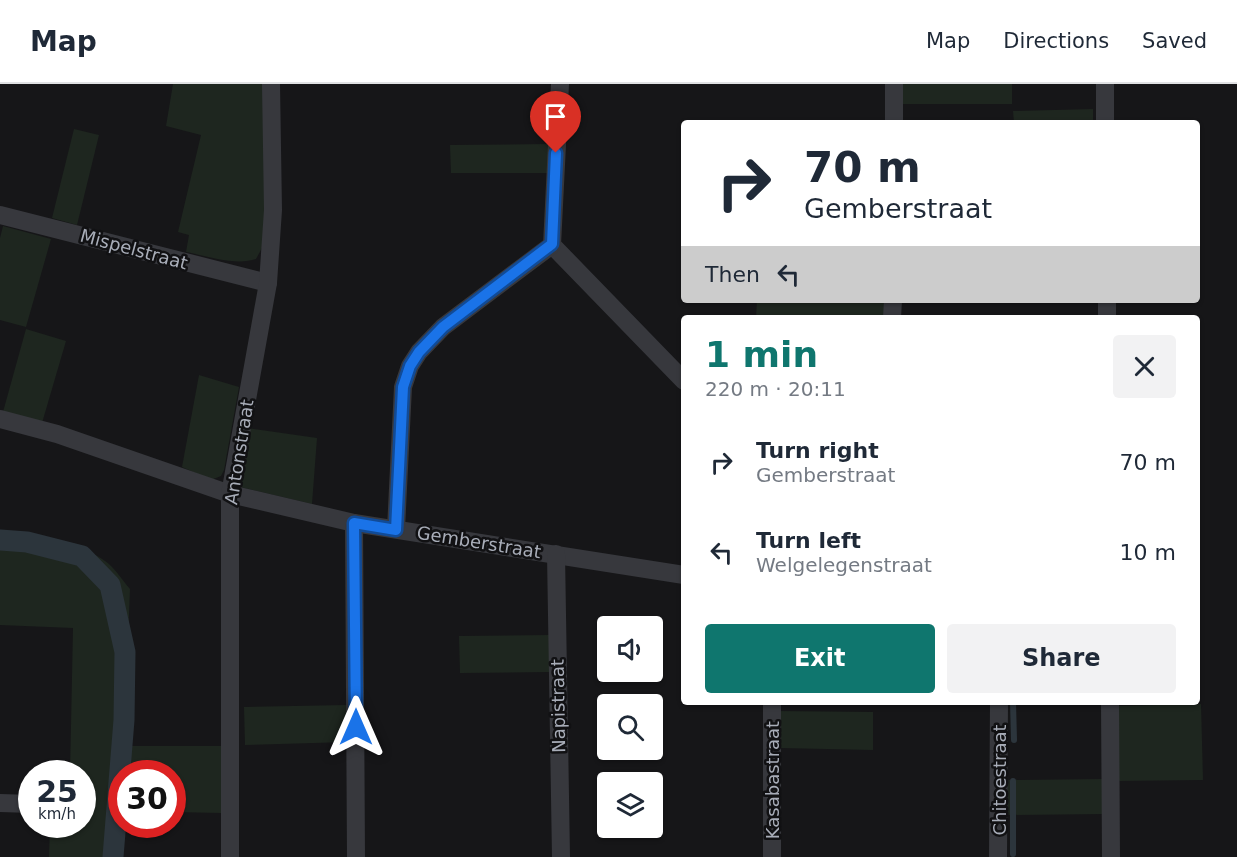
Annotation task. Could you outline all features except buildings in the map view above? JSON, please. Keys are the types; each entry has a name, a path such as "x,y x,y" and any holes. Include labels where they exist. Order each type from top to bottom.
{"street":[{"name":"Antonstraat","path":"230,857 230,494 268,283 273,210 271,84"},
{"path":"560,84 552,244 681,378"},
{"path":"894,84 894,120"},
{"path":"1105,84 1105,120"},
{"name":"Mispelstraat","path":"0,215 268,283"},
{"path":"396,530 403,387 410,366 419,352 443,327 552,244"},
{"name":"Gemberstraat","path":"0,419 57,434 230,494 354,523 681,575"},
{"path":"354,523 356,857"},
{"name":"Napistraat","path":"556,554 561,857"},
{"name":"Kasabastraat","path":"772,705 772,857"},
{"name":"Chitoestraat","path":"998,857 999,705"},
{"path":"1110,705 1111,857"},
{"path":"0,803 18,804"}],"shaded area":[{"path":"173,84 264,84 266,207 263,246 256,259 231,261 186,252 189,235 178,232 201,135 166,126"},
{"path":"900,84 1012,84 1012,104 901,104"},
{"path":"1093,109 1093,120 1014,120 1013,111"},
{"path":"74,129 99,135 77,225 52,218"},
{"path":"549,144 549,173 451,173 450,145"},
{"path":"3,226 51,239 26,327 0,320 0,238"},
{"path":"757,303 884,303 884,315 756,315"},
{"path":"26,329 66,341 42,423 3,412"},
{"path":"199,375 239,387 224,470 221,476 211,480 182,467"},
{"path":"247,428 317,438 312,504 240,487"},
{"path":"0,531 40,537 84,549 109,564 130,589 124,746 223,746 222,813 186,812 186,760 108,760 108,838 120,838 120,857 49,857 50,838 96,838 96,760 70,760 73,628 0,625"},
{"path":"550,635 550,672 460,673 459,636"},
{"path":"1200,704 1203,780 1116,781 1114,706"},
{"path":"347,705 348,742 245,745 244,707"},
{"path":"781,711 873,712 873,750 780,748"},
{"path":"1104,779 1105,814 1005,815 1005,780"}],"waterway":[{"path":"0,540 27,542 82,556 110,585 125,652 124,720 113,857"},
{"path":"1013,705 1014,740"},
{"path":"1013,781 1013,854"}],"route":[{"path":"356,727 354,523 396,530 403,387 410,366 419,352 443,327 552,244 556,153"}]}
